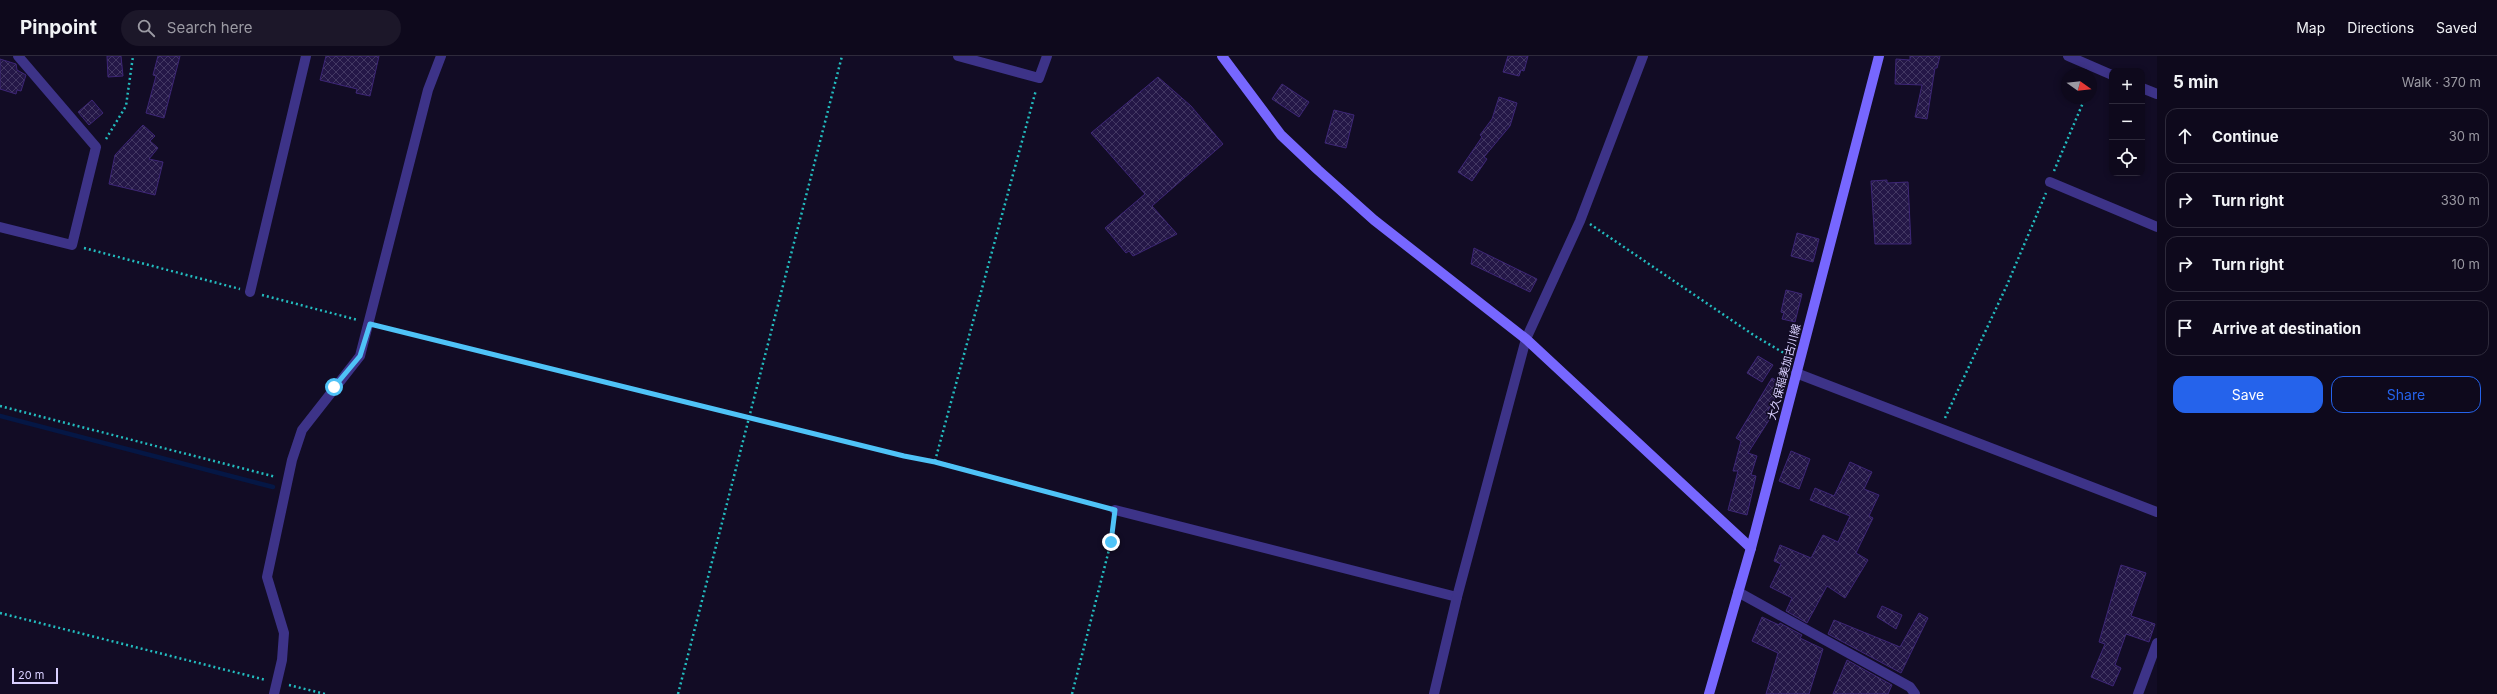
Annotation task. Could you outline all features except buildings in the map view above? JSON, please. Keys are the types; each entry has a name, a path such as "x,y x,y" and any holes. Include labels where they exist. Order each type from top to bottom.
{"street":[{"path":"0,228 72,245 96,148 18,56"},
{"path":"250,292 306,56"},
{"path":"274,694 278,683 282,660 284,633 267,577 287,480 302,430 360,356 370,324 428,90 441,56"},
{"path":"958,56 1039,78 1047,56"},
{"path":"1222,56 1281,135 1318,170 1374,220 1526,339 1751,548"},
{"path":"1434,694 1457,597 1526,339 1580,220 1643,56"},
{"name":"大久保稲美加古川線","path":"1708,694 1751,548 1879,56"},
{"path":"2068,56 2109,74"},
{"path":"2145,89 2157,94"},
{"path":"2050,182 2157,227"},
{"path":"1796,373 2157,512"},
{"path":"1115,510 1457,597"},
{"path":"1738,592 1910,687 1915,694"},
{"path":"2138,694 2157,643"}],"path":[{"path":"96,148 108,138 126,106 133,56"},
{"path":"678,694 842,56"},
{"path":"935,462 1039,78"},
{"path":"1940,429 2007,285 2082,104"},
{"path":"1580,220 1595,225 1755,336 1783,354 1800,361"},
{"path":"72,245 370,324 904,456 935,462 1115,510 1111,542 1072,694"},
{"path":"0,406 287,480"},
{"path":"0,613 325,694"}],"waterway":[{"path":"0,416 273,487"}],"route":[{"path":"334,387 360,356 370,324 904,456 935,462 1115,510 1111,542"}]}
